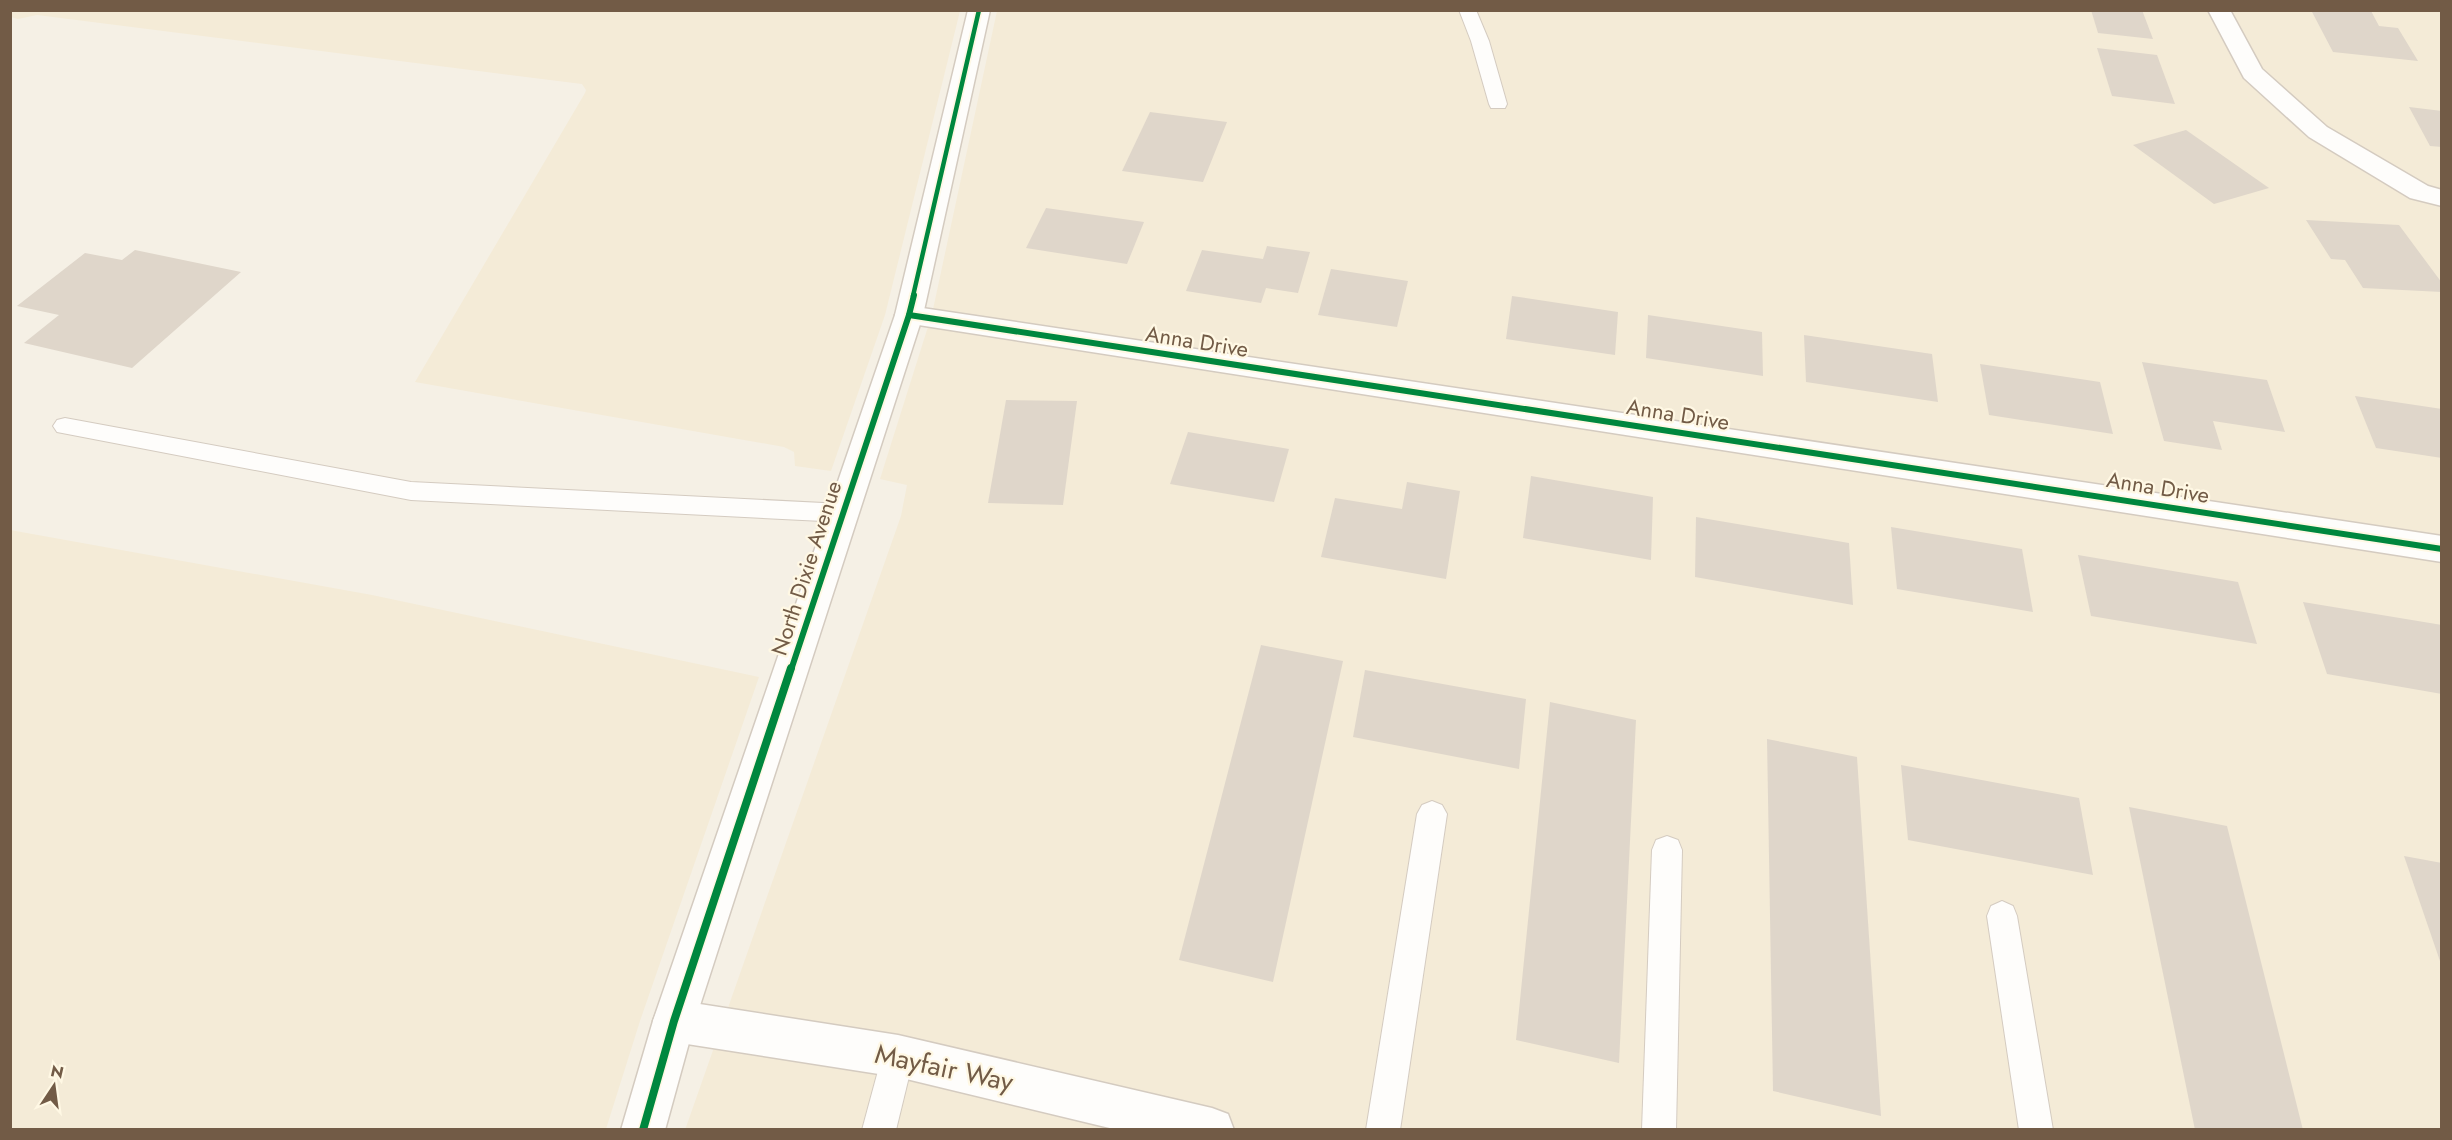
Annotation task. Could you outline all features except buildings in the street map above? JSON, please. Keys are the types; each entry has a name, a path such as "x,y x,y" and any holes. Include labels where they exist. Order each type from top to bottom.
{"street":[{"name":"North Dixie Avenue","path":"642,1130 674,1021 909,315 979,10"},
{"path":"2219,10 2252,73 2318,132 2419,192 2442,198"},
{"name":"Anna Drive","path":"909,315 2442,549"},
{"name":"Mayfair Way","path":"674,1021 898,1056 1212,1130"}],"lane":[{"path":"1467,10 1480,41 1498,104"},
{"path":"65,426 411,491 843,513"},
{"path":"1383,1130 1432,814"},
{"path":"1659,1130 1667,850"},
{"path":"2002,916 2036,1130"},
{"path":"879,1130 898,1056"}],"shaded area":[{"path":"10,11 960,11 885,315 831,471 795,466 794,452 784,447 415,382 585,93 586,90 582,84 37,15 18,19 11,17"},
{"path":"997,11 2441,11 2441,1129 685,1130 901,516 907,485 880,479 932,314"},
{"path":"10,530 372,595 759,677 640,1021 606,1129 11,1129"}],"cycle path":[{"path":"643,1130 674,1021 909,315 979,10"},
{"path":"909,315 2442,549"}]}
